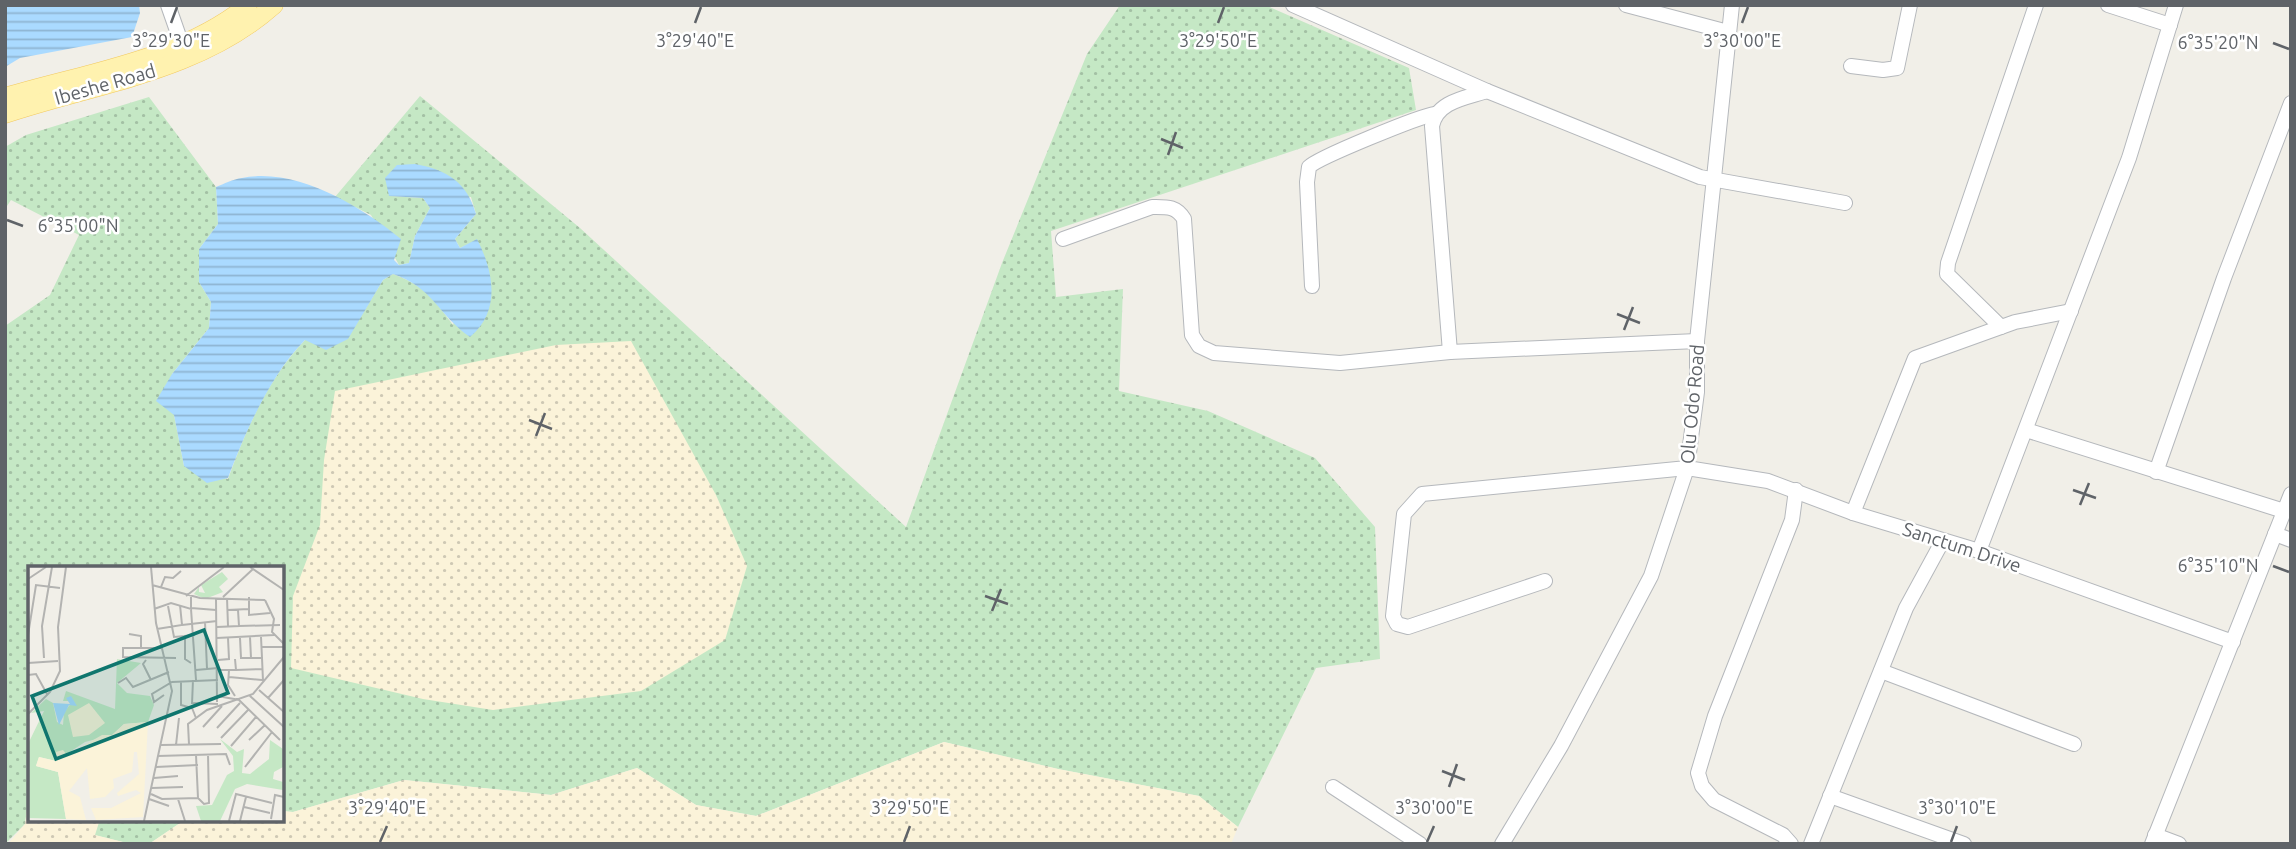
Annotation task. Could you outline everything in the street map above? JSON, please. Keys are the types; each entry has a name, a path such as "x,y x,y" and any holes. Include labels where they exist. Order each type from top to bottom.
{"main road":[{"name":"Ibeshe Road","path":"5,97 182,46 232,19 248,5"},
{"name":"Ibeshe Road","path":"5,114 187,59 224,43 274,5"}],"street":[{"path":"168,5 182,46"},
{"path":"1293,5 1487,91 1715,182 1845,203"},
{"path":"1626,5 1728,32"},
{"name":"Olu Odo Road","path":"1502,844 1560,746 1651,576 1687,468 1697,392 1698,341 1732,5"},
{"path":"1851,66 1883,70 1897,68 1910,5"},
{"path":"2001,327 1947,274 1948,263 2036,5"},
{"path":"2108,5 2170,25"},
{"path":"1979,551 2129,158 2176,5"},
{"path":"1312,286 1307,182 1309,167 1324,155 1359,144 1422,116 1434,114 1444,106 1487,91"},
{"path":"2156,472 2224,278 2291,103"},
{"path":"1434,114 1432,126 1450,352"},
{"path":"1063,239 1152,207 1167,207 1179,211 1184,219 1192,335 1199,346 1214,353 1340,363 1450,352 1698,341"},
{"path":"1853,513 1915,358 2001,327 2071,311"},
{"path":"2026,430 2284,511"},
{"name":"Sanctum Drive","path":"1545,581 1408,627 1397,624 1393,615 1404,514 1422,494 1687,468 1768,481 1853,513 1979,551 2233,642"},
{"path":"1791,844 1783,835 1714,800 1702,786 1698,773 1712,726 1792,520 1796,490"},
{"path":"2179,844 2153,839 2291,494"},
{"path":"2275,534 2291,540"},
{"path":"1811,844 1906,608 1942,542"},
{"path":"1881,671 2074,744"},
{"path":"1333,787 1420,844"},
{"path":"1830,796 1964,844"}],"green space":[{"path":"1120,5 1265,5 1409,68 1416,110 1051,231 1056,297 1123,289 1119,391 1208,411 1315,458 1375,527 1380,659 1316,668 1238,827 1199,796 1058,769 944,742 756,816 696,805 637,768 551,795 404,780 293,812 284,811 284,566 28,566 28,802 25,824 5,844 5,326 50,295 79,235 11,200 5,209 5,147 26,135 149,97 216,187 218,224 199,249 199,282 211,302 209,328 172,374 174,415 184,466 228,479 259,405 292,355 305,340 347,339 383,280 393,274 413,283 428,294 453,325 477,240 460,248 455,239 476,214 471,197 389,196 423,198 430,208 415,236 409,263 399,265 371,215 335,197 420,96 580,228 906,527 1002,263 1087,54"},
{"path":"99,821 183,821 149,844 131,844 94,835"}],"sand":[{"path":"631,341 716,495 747,566 725,640 641,691 493,710 423,699 291,668 293,596 320,525 324,460 335,391 556,345"},
{"path":"944,742 1058,769 1199,796 1238,827 1231,844 149,844 183,821 284,821 284,811 293,812 404,780 551,795 637,768 696,805 756,816"},
{"path":"28,802 28,821 99,821 95,835 131,844 8,844 25,824"}],"water":[{"path":"5,5 139,5 140,13 132,37 20,58 5,67"},
{"path":"415,164 437,170 454,179 472,203 476,214 455,239 460,248 477,239 487,265 492,291 487,315 480,327 470,337 427,294 393,274 383,280 348,339 326,350 305,340 292,354 260,405 228,478 207,483 184,466 174,415 156,401 172,374 209,328 211,302 199,282 199,249 218,224 216,187 239,179 263,176 284,178 327,192 367,214 401,239 394,260 399,265 409,263 415,236 430,208 423,198 389,196 385,178 397,165"}]}
